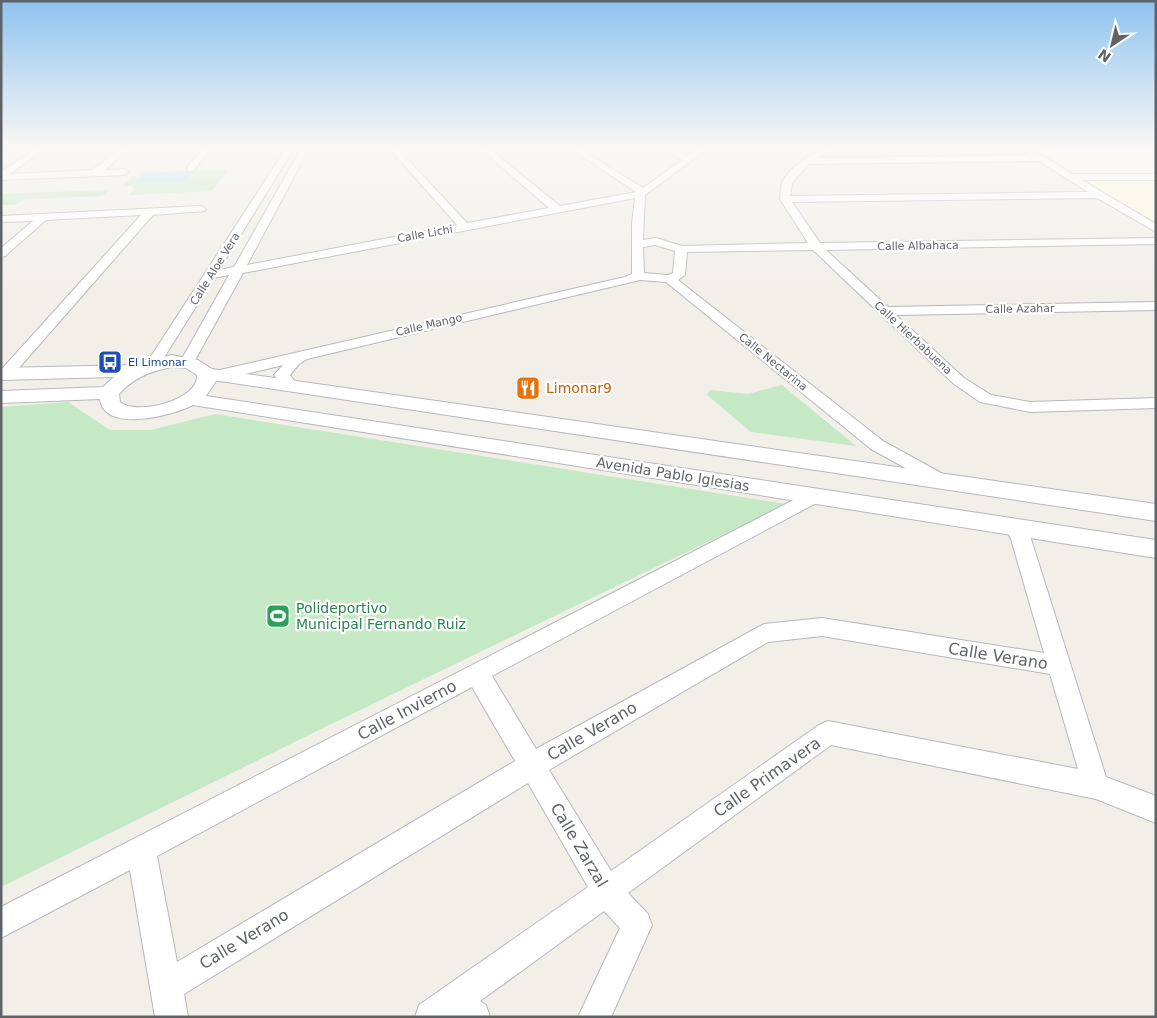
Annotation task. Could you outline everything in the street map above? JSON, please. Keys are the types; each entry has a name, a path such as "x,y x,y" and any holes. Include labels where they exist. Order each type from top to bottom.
{"street":[{"name":"Calle Aloe Vera","path":"144,368 211,275 261,195"},
{"name":"Calle Aloe Vera","path":"187,362 279,195"},
{"path":"435,195 464,227"},
{"path":"539,195 558,210"},
{"name":"Calle Lichi","path":"211,275 237,268 634,195"},
{"path":"628,213 640,195"},
{"path":"785,195 784,199 1099,195 1156,229"},
{"name":"Calle Hierbabuena","path":"784,199 817,248 959,381 986,398 1030,407 1156,403"},
{"path":"582,205 628,213"},
{"path":"1,219 201,209"},
{"path":"3,374 150,211"},
{"path":"628,213 638,244 638,276 669,279 678,275 680,249"},
{"path":"1,254 44,217"},
{"name":"Calle Albahaca","path":"638,244 656,241 680,249 1156,241"},
{"name":"Calle Mango","path":"214,375 630,280 638,276"},
{"name":"Calle Nectarina","path":"669,279 878,445 947,483"},
{"name":"Calle Azahar","path":"884,311 1156,306"},
{"path":"290,386 282,375 294,361 305,354"},
{"path":"3,374 144,368 171,362 187,362 201,366 214,375 1156,514"},
{"path":"144,368 118,381 109,393 110,403 118,410 132,414 152,413 166,409 190,399 214,375"},
{"path":"1,397 109,393"},
{"name":"Avenida Pablo Iglesias","path":"190,399 1156,549"},
{"path":"864,471 879,460 878,445"},
{"name":"Calle Invierno","path":"1,923 813,496"},
{"path":"1015,527 1021,539 1096,786"},
{"name":"Calle Verano","path":"166,986 532,766 764,634 822,627 1058,665"},
{"name":"Calle Zarzal","path":"477,673 606,891 637,925 594,1017"},
{"name":"Calle Primavera","path":"453,1011 606,891 828,734 1096,786 1156,810"},
{"path":"141,850 172,1017"}],"shaded area":[{"path":"1108,195 1156,195 1156,223"}],"green space":[{"path":"1,195 104,195 24,199 16,205 1,205"},
{"path":"782,385 856,446 751,432 707,395 710,390 748,394"},
{"name":"Polideportivo Municipal Fernando Ruiz","path":"68,402 110,430 151,430 215,414 786,504 323,728 1,887 1,407"}],"place":[{"name":"El Limonar","path":"110,362"},
{"name":"Limonar9","path":"528,388"},
{"name":"Polideportivo Municipal Fernando Ruiz","path":"278,616"}]}
